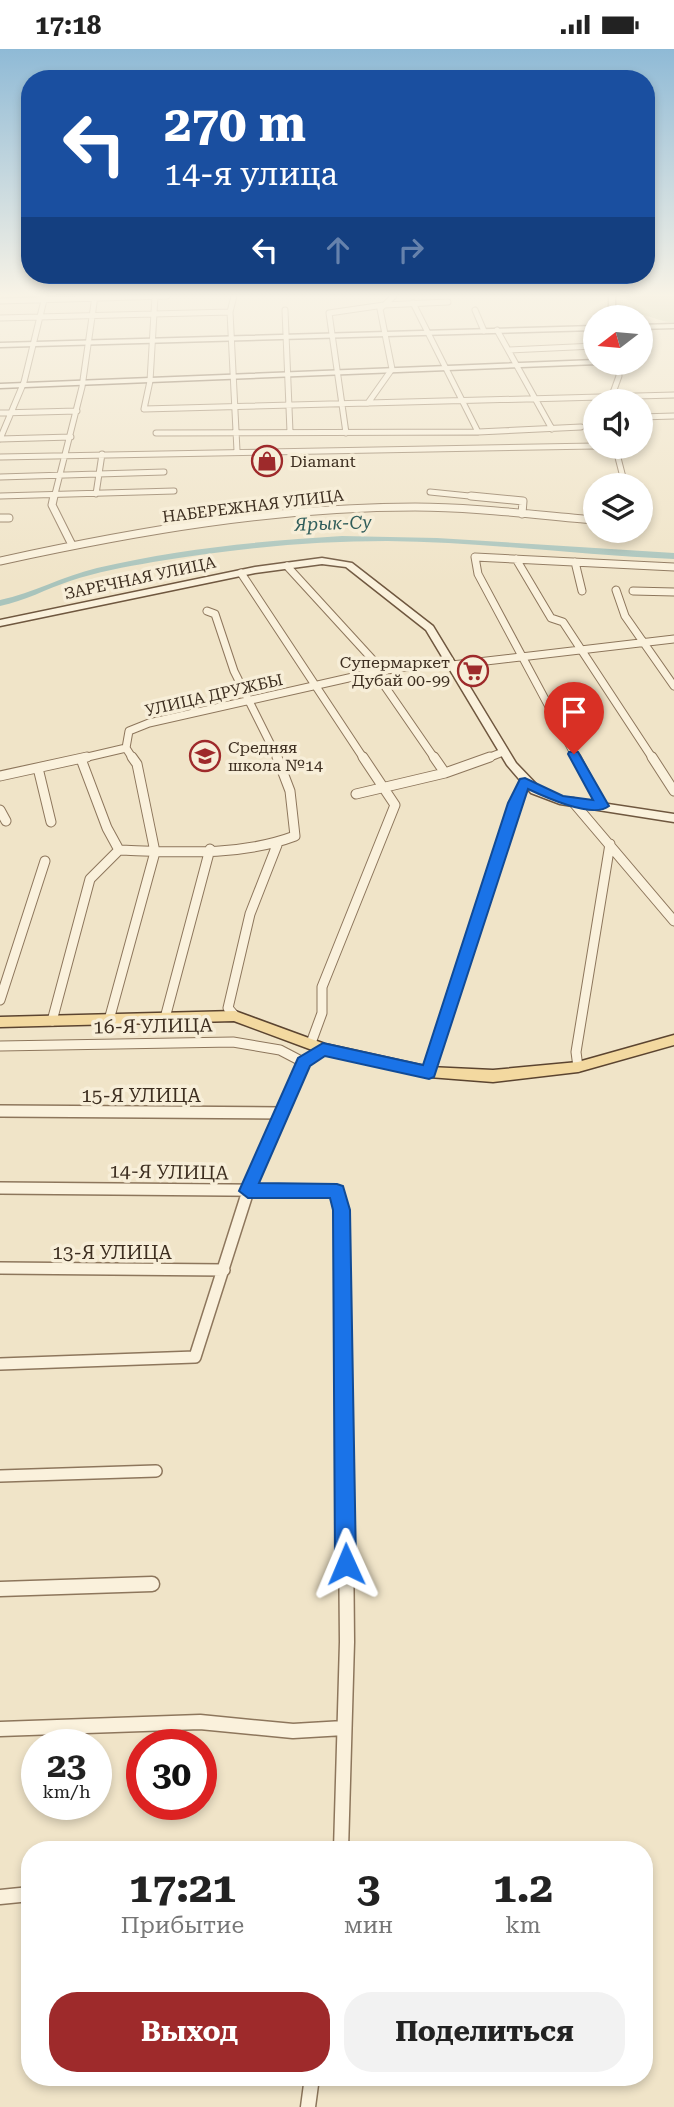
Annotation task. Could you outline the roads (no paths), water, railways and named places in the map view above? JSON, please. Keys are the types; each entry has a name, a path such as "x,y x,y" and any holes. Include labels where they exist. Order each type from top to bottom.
{"main road":[{"name":"ЗАРЕЧНАЯ УЛИЦА","path":"0,623 241,573 322,561 349,565 430,628 450,662"},
{"path":"450,662 503,752 525,782 546,796 674,818"},
{"path":"0,1022 235,1017 317,1046 429,1072 493,1076 578,1067 674,1039"}],"street":[{"path":"20,392 0,439 71,437"},
{"path":"72,545 53,511 53,494 71,437 80,392"},
{"path":"148,392 144,409 583,400"},
{"path":"236,392 237,451"},
{"path":"290,392 290,432"},
{"path":"339,392 346,433"},
{"path":"368,403 376,392"},
{"path":"456,392 478,432"},
{"path":"532,392 552,429"},
{"path":"653,397 674,395"},
{"path":"0,413 76,411"},
{"path":"653,417 674,416"},
{"path":"156,433 478,432 581,427"},
{"path":"0,457 583,446"},
{"path":"96,494 103,454"},
{"path":"0,477 164,472"},
{"path":"0,496 174,491"},
{"path":"430,492 523,501 522,514"},
{"name":"НАБЕРЕЖНАЯ УЛИЦА","path":"0,561 72,545 337,509 419,507 583,519"},
{"path":"0,518 9,518"},
{"path":"603,806 478,574 475,557 674,568"},
{"path":"516,559 551,618 563,622 583,650 674,791"},
{"path":"575,562 582,591"},
{"path":"287,566 373,660 375,672 446,773"},
{"path":"0,1364 195,1357 248,1191 303,1062 317,1046 322,1013 322,987 395,805 241,573"},
{"path":"616,590 625,616 674,686"},
{"path":"633,591 674,591"},
{"path":"52,1021 90,879 119,850 155,852 277,845 295,835 297,811 290,781 233,669 215,614 206,611"},
{"name":"УЛИЦА ДРУЖБЫ","path":"126,748 129,731 149,723 375,672 450,662 523,658 674,639"},
{"path":"0,776 126,748 137,764 155,852 109,1020"},
{"path":"356,794 446,773 503,752"},
{"path":"80,759 107,828 119,850"},
{"path":"38,768 51,821"},
{"path":"429,1072 514,803 525,782"},
{"path":"573,801 674,921"},
{"path":"0,810 6,821"},
{"path":"578,1067 576,1052 610,844"},
{"path":"235,1017 229,1008 250,914 277,845"},
{"path":"165,1018 210,849"},
{"path":"0,1000 45,861"},
{"name":"16-Я УЛИЦА","path":"0,1046 233,1042 279,1050 303,1062"},
{"name":"15-Я УЛИЦА","path":"0,1111 282,1113"},
{"name":"14-Я УЛИЦА","path":"0,1188 337,1191 342,1210 346,1642 344,1728"},
{"name":"13-Я УЛИЦА","path":"0,1268 224,1270"},
{"path":"0,1476 156,1471"},
{"path":"0,1589 152,1584"},
{"path":"0,1729 200,1722 293,1731 344,1728 341,1841"},
{"path":"0,1897 21,1895"},
{"path":"308,2107 311,2086"}],"waterway":[{"name":"Ярык-Су","path":"0,603 69,578 124,565 180,555 294,542 342,539 437,540 674,556"}],"place":[{"name":"Diamant","path":"267,461"},
{"name":"Супермаркет Дубай 00-99","path":"473,671"},
{"name":"Средняя школа №14","path":"205,756"}]}
